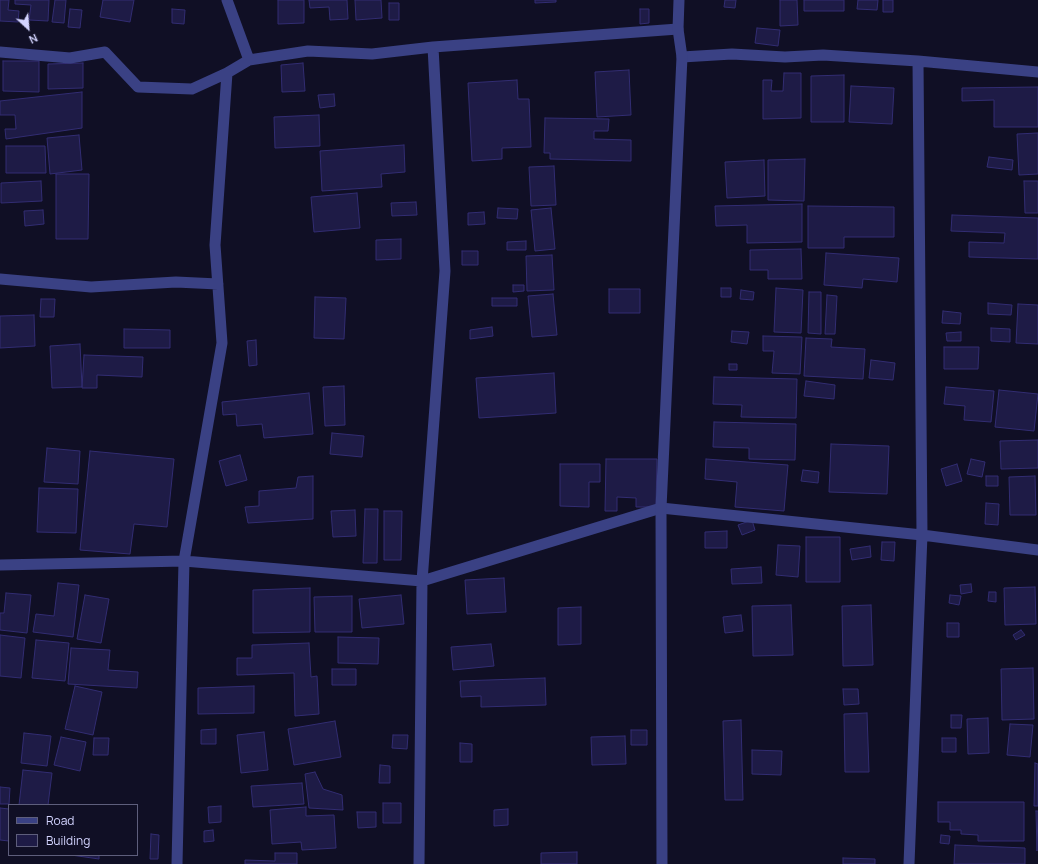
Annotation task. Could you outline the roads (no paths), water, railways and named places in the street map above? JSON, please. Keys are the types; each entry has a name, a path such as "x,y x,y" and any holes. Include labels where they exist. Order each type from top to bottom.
{"street":[{"path":"227,0 249,60"},
{"path":"662,864 661,508 682,57 678,29 679,0"},
{"path":"0,52 70,58 105,52 138,87 192,89 227,74 249,60 308,51 372,54 433,47 678,29"},
{"path":"419,864 422,582 445,271 433,47"},
{"path":"682,57 732,54 785,57 823,55 918,61 1038,72"},
{"path":"909,864 922,535 918,61"},
{"path":"177,864 184,561 222,343 215,245 227,74"},
{"path":"0,279 91,287 176,282 218,284"},
{"path":"0,565 184,561 422,582 661,508 922,535 1038,550"}]}
